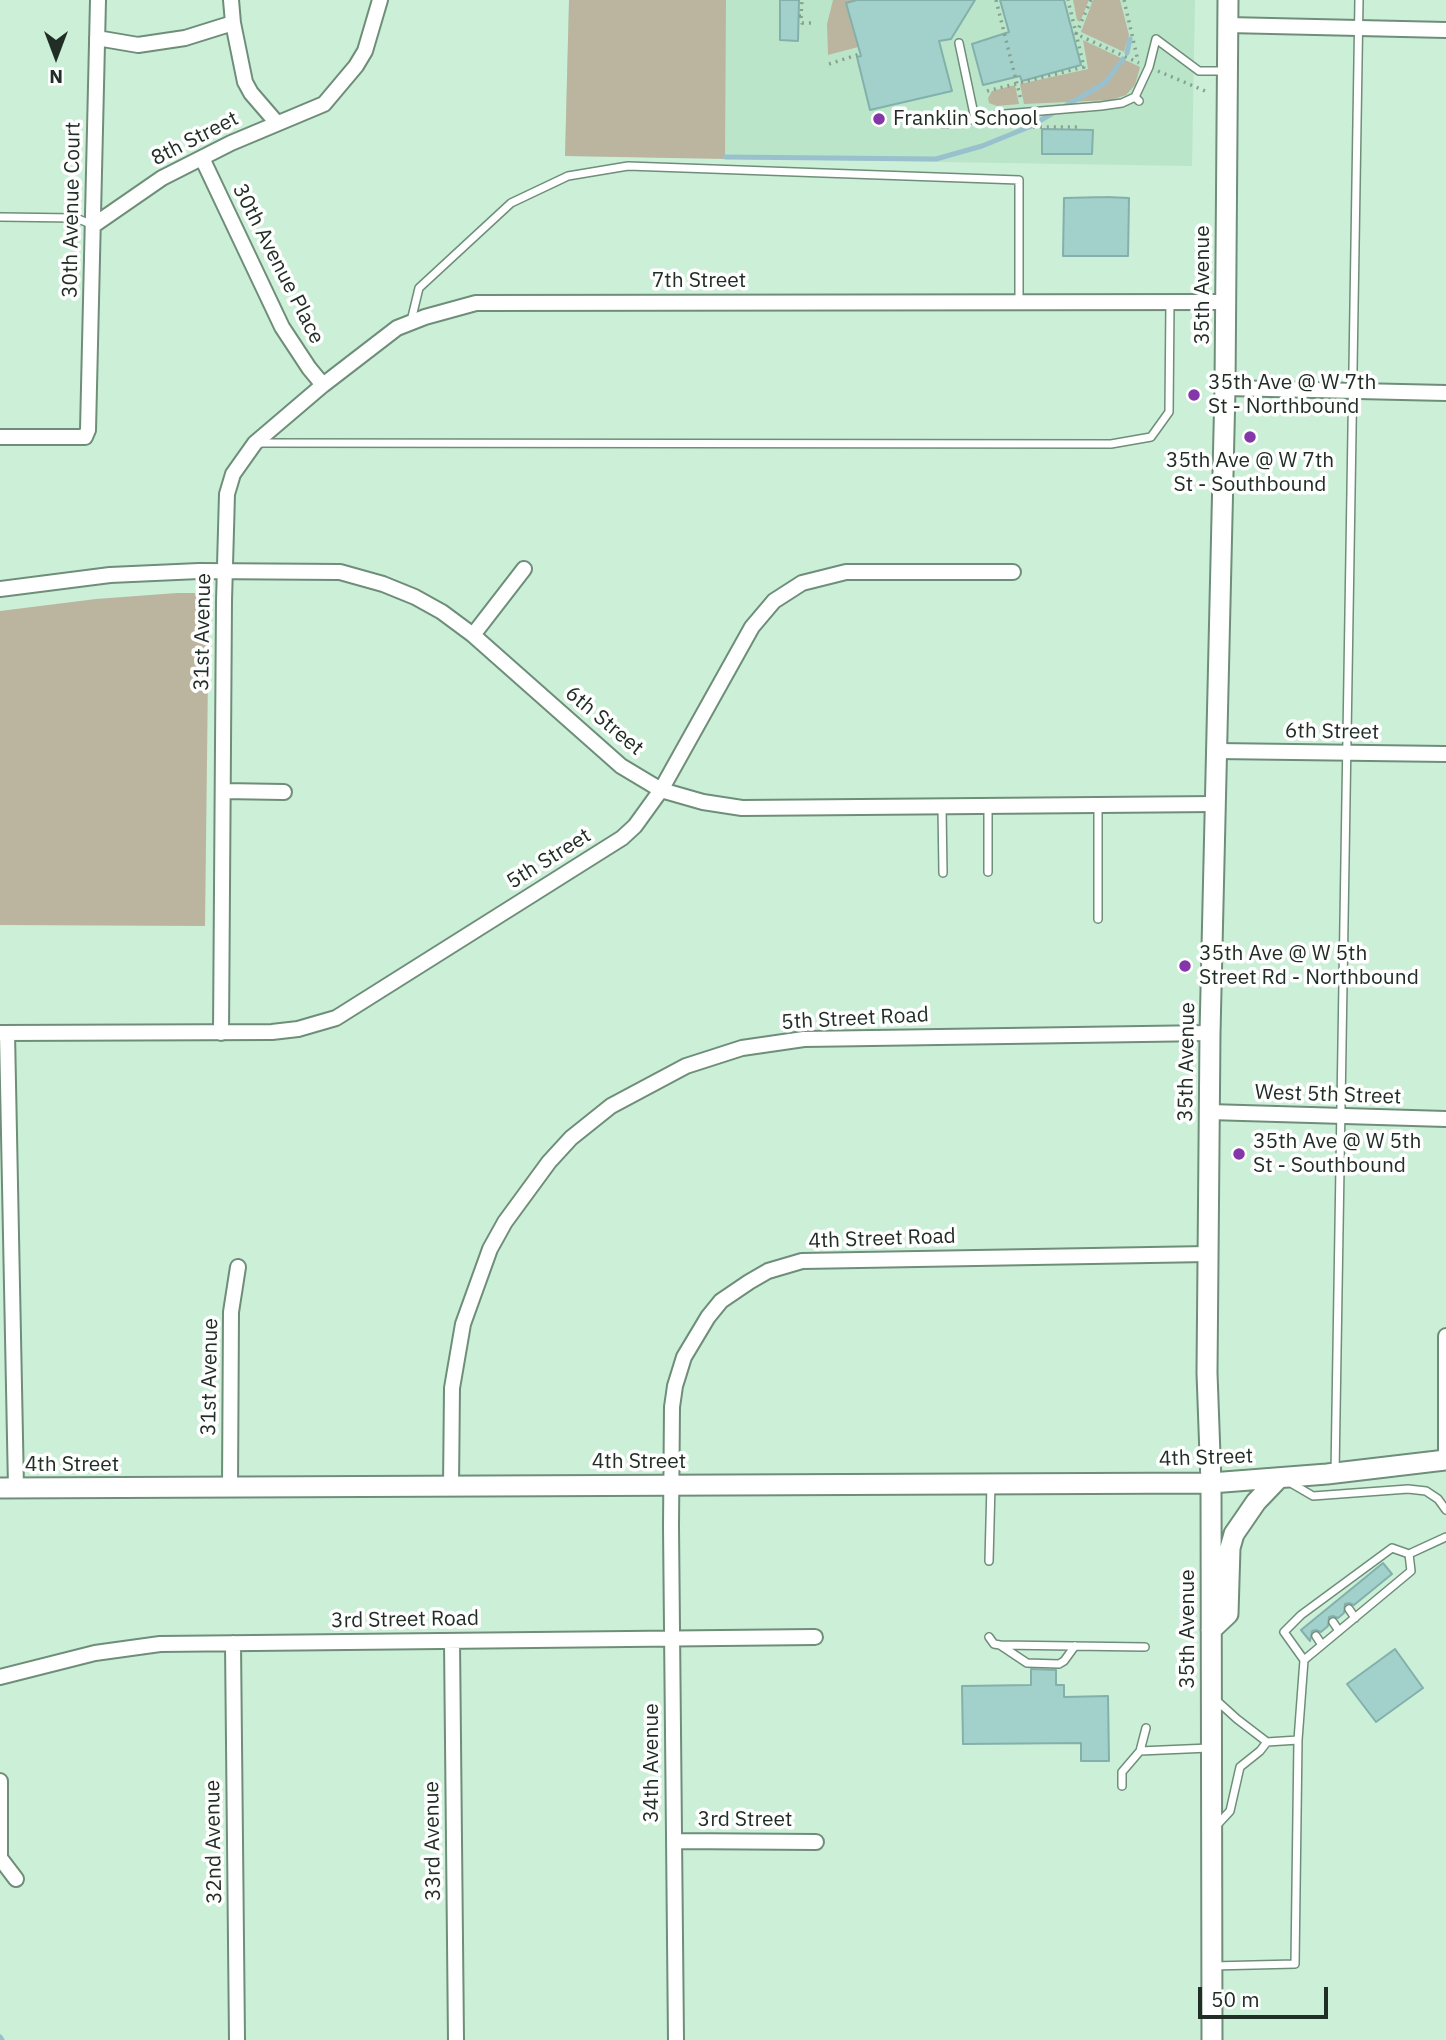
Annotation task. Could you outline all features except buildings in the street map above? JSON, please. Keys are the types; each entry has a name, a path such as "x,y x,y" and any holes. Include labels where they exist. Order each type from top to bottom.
{"main road":[{"name":"35th Avenue","path":"1212,2040 1211,1483 1207,1373 1209,1112 1225,388 1228,0"},
{"name":"4th Street","path":"8,1488 1211,1483 1335,1473 1446,1460"},
{"path":"1211,1629 1228,1614 1230,1549 1234,1534 1256,1502 1281,1478"}],"street":[{"name":"30th Avenue Court","path":"0,437 85,437 88,430 98,0"},
{"path":"231,0 245,82 276,122"},
{"name":"8th Street","path":"93,225 162,178 276,122 324,104 365,51 380,0"},
{"path":"97,38 138,45 185,38 233,23"},
{"path":"1228,24 1446,30"},
{"name":"30th Avenue Place","path":"202,158 282,327 323,385"},
{"name":"7th Street","path":"233,474 255,443 323,385 397,328 476,303 1225,302"},
{"path":"1225,388 1446,393"},
{"name":"31st Avenue","path":"222,1033 225,571 228,494 233,474"},
{"path":"473,635 524,569"},
{"name":"6th Street","path":"0,589 110,575 225,571 340,572 383,584 442,612 473,635 621,766 661,790 703,802 741,808 1216,804"},
{"name":"5th Street","path":"4,1033 222,1033 298,1029 336,1018 622,838 635,826 661,790 752,627 774,601 802,583 846,572 1013,572"},
{"name":"6th Street","path":"1217,751 1446,754"},
{"path":"223,791 284,792"},
{"path":"4,1033 8,1488"},
{"name":"5th Street Road","path":"451,1486 452,1388 463,1324 490,1249 505,1222 550,1162 571,1138 611,1106 686,1066 741,1048 804,1039 1210,1033"},
{"name":"West 5th Street","path":"1209,1112 1446,1119"},
{"name":"4th Street Road","path":"672,1485 672,1407 684,1357 701,1326 721,1301 768,1271 819,1259 1209,1254"},
{"name":"31st Avenue","path":"230,1487 231,1312 238,1267"},
{"path":"1446,1336 1446,1453"},
{"name":"34th Avenue","path":"672,1485 677,2040"},
{"name":"3rd Street Road","path":"0,1677 95,1653 160,1644 815,1637"},
{"name":"33rd Avenue","path":"452,1641 456,2040"},
{"name":"32nd Avenue","path":"233,1643 237,2040"},
{"path":"0,1781 0,1858 16,1879"},
{"name":"3rd Street","path":"674,1841 816,1842"}],"lane":[{"path":"1335,1473 1359,0"},
{"path":"944,124 1101,106 1137,99 1156,39 1199,71 1227,71"},
{"path":"959,43 975,119"},
{"path":"411,322 419,288 512,203 568,176 628,166 1019,180 1019,302"},
{"path":"0,217 76,218 93,225"},
{"path":"255,443 1111,444 1151,437 1169,412 1170,302"},
{"path":"1098,806 1098,919"},
{"path":"942,807 943,873"},
{"path":"988,807 988,872"},
{"path":"1281,1478 1313,1496 1408,1489 1426,1491 1438,1499 1446,1510"},
{"path":"989,1560 991,1484"},
{"path":"1212,1966 1295,1964 1298,1740 1304,1660 1284,1632 1301,1615 1335,1590 1355,1581 1392,1549 1409,1554 1446,1537"},
{"path":"1304,1660 1411,1571 1409,1554"},
{"path":"1380,1584 1386,1592"},
{"path":"1335,1590 1341,1597"},
{"path":"1366,1596 1372,1604"},
{"path":"1316,1604 1323,1611"},
{"path":"1349,1609 1355,1618"},
{"path":"1301,1615 1307,1624"},
{"path":"1332,1622 1339,1631"},
{"path":"1316,1636 1322,1645"},
{"path":"989,1637 994,1644 1000,1645 1145,1647"},
{"path":"1000,1645 1022,1662 1037,1664 1059,1664 1065,1661 1075,1646"},
{"path":"1211,1696 1267,1742 1298,1740"},
{"path":"1122,1786 1122,1772 1140,1751 1146,1728"},
{"path":"1212,1831 1230,1811 1240,1767 1267,1742"},
{"path":"1140,1751 1211,1748"}],"path":[{"path":"802,0 802,23 812,23"},
{"path":"996,0 1029,127 1077,127 1077,130"},
{"path":"987,91 1084,67 1068,0"},
{"path":"1076,34 1091,0"},
{"path":"1076,34 1139,63 1124,0"},
{"path":"829,64 860,54"},
{"path":"1156,70 1205,91"}],"shaded area":[{"name":"Franklin School","path":"569,0 1195,0 1192,166 565,156"},
{"path":"569,0 726,0 725,159 565,156"},
{"path":"833,0 857,0 846,3 858,47 828,55 827,24"},
{"path":"1073,0 1089,0 1080,22 1077,20"},
{"path":"1093,0 1120,0 1129,35 1124,52 1081,32"},
{"path":"1083,40 1140,67 1135,85 1126,95 1111,100 1024,104 1020,84 1088,69"},
{"path":"1015,85 1019,104 997,106 989,103 988,98 992,91"},
{"path":"209,593 205,926 0,925 0,611 96,599"}],"waterway":[{"path":"1127,53 1130,39"},
{"path":"725,157 936,159 982,146 1029,127 1105,83 1123,59"}],"place":[{"name":"Franklin School","path":"879,119"},
{"name":"35th Ave @ W 7th St - Northbound","path":"1194,395"},
{"name":"35th Ave @ W 7th St - Southbound","path":"1250,437"},
{"name":"35th Ave @ W 5th Street Rd - Northbound","path":"1185,966"},
{"name":"35th Ave @ W 5th St - Southbound","path":"1239,1154"}]}
